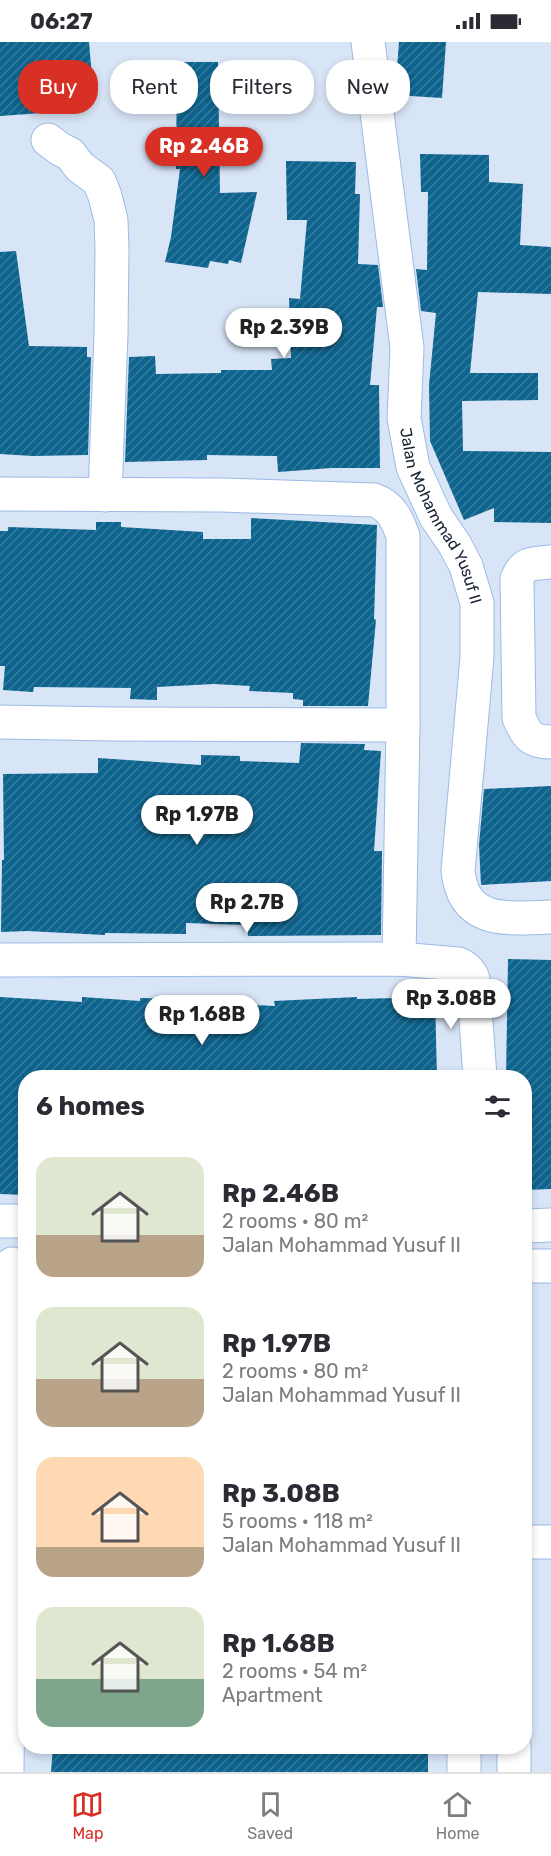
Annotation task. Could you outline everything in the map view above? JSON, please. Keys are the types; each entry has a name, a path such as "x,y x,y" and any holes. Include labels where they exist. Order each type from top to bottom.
{"street":[{"name":"Jalan Mohammad Yusuf II","path":"368,42 406,348 404,418 413,467 436,517 455,544 466,566 477,603 477,657 458,871 460,886 474,908 488,915 518,918 551,916"},
{"path":"48,140 70,154 80,167 99,181 111,220 111,313 105,495"},
{"path":"0,494 222,495 374,500 388,508 398,520 403,536 404,725 399,959"},
{"path":"551,562 528,564 522,568 517,579 519,718 531,739 551,742"},
{"path":"0,722 404,725"},
{"path":"0,960 399,959 458,964 470,973 474,989 480,1070"},
{"path":"0,1221 18,1221"},
{"path":"532,1226 551,1226"},
{"path":"7,1772 16,1669 17,1559 12,1264"},
{"path":"532,1266 551,1266"},
{"path":"532,1542 551,1542"},
{"path":"464,1754 464,1772"},
{"path":"514,1754 514,1772"}],"building":[{"path":"0,42 89,42 91,60 18,60 18,114 28,114 0,116"},
{"path":"399,42 446,42 442,98 410,96 410,60 398,60"},
{"path":"198,62 210,62 210,114 219,114 220,193 257,192 241,263 229,260 228,264 210,261 208,268 165,262 171,237 180,169 176,169 177,114 198,114"},
{"path":"420,154 489,155 489,182 523,184 520,245 551,247 551,294 478,292 470,373 538,373 538,400 462,401 463,451 551,452 551,523 494,522 494,508 464,520 430,441 429,385 436,313 421,311 416,269 427,270 428,192 421,192"},
{"path":"286,161 356,162 355,194 360,194 358,264 378,265 383,307 377,307 370,385 379,385 380,468 332,468 278,472 277,456 207,455 207,460 125,462 129,357 155,356 156,374 272,370 271,359 291,358 289,298 300,299 307,220 287,220"},
{"path":"16,251 29,346 87,347 87,357 91,357 88,455 0,454 0,252"},
{"path":"251,518 377,525 374,619 376,620 368,706 303,706 303,700 293,699 293,693 249,691 250,686 214,684 157,687 157,700 130,699 131,688 34,687 33,692 3,690 5,666 0,666 0,531 8,531 8,527 96,530 96,522 121,522 121,527 203,532 203,539 251,539"},
{"path":"301,743 365,744 364,750 381,751 374,851 382,851 381,935 248,936 247,925 186,923 186,934 105,933 105,935 1,932 2,860 4,860 3,774 98,773 98,758 201,765 201,755 240,756 240,761 299,763"},
{"path":"551,786 551,881 481,885 479,845 484,789"},
{"path":"508,959 551,960 551,1189 532,1190 532,1070 506,1070"},
{"path":"0,997 82,1002 82,997 140,1001 140,998 190,999 190,1002 275,1006 274,1001 357,997 357,999 435,997 437,1070 18,1070 18,1195 0,1194"},
{"path":"52,1754 428,1754 428,1772 51,1772"}]}
